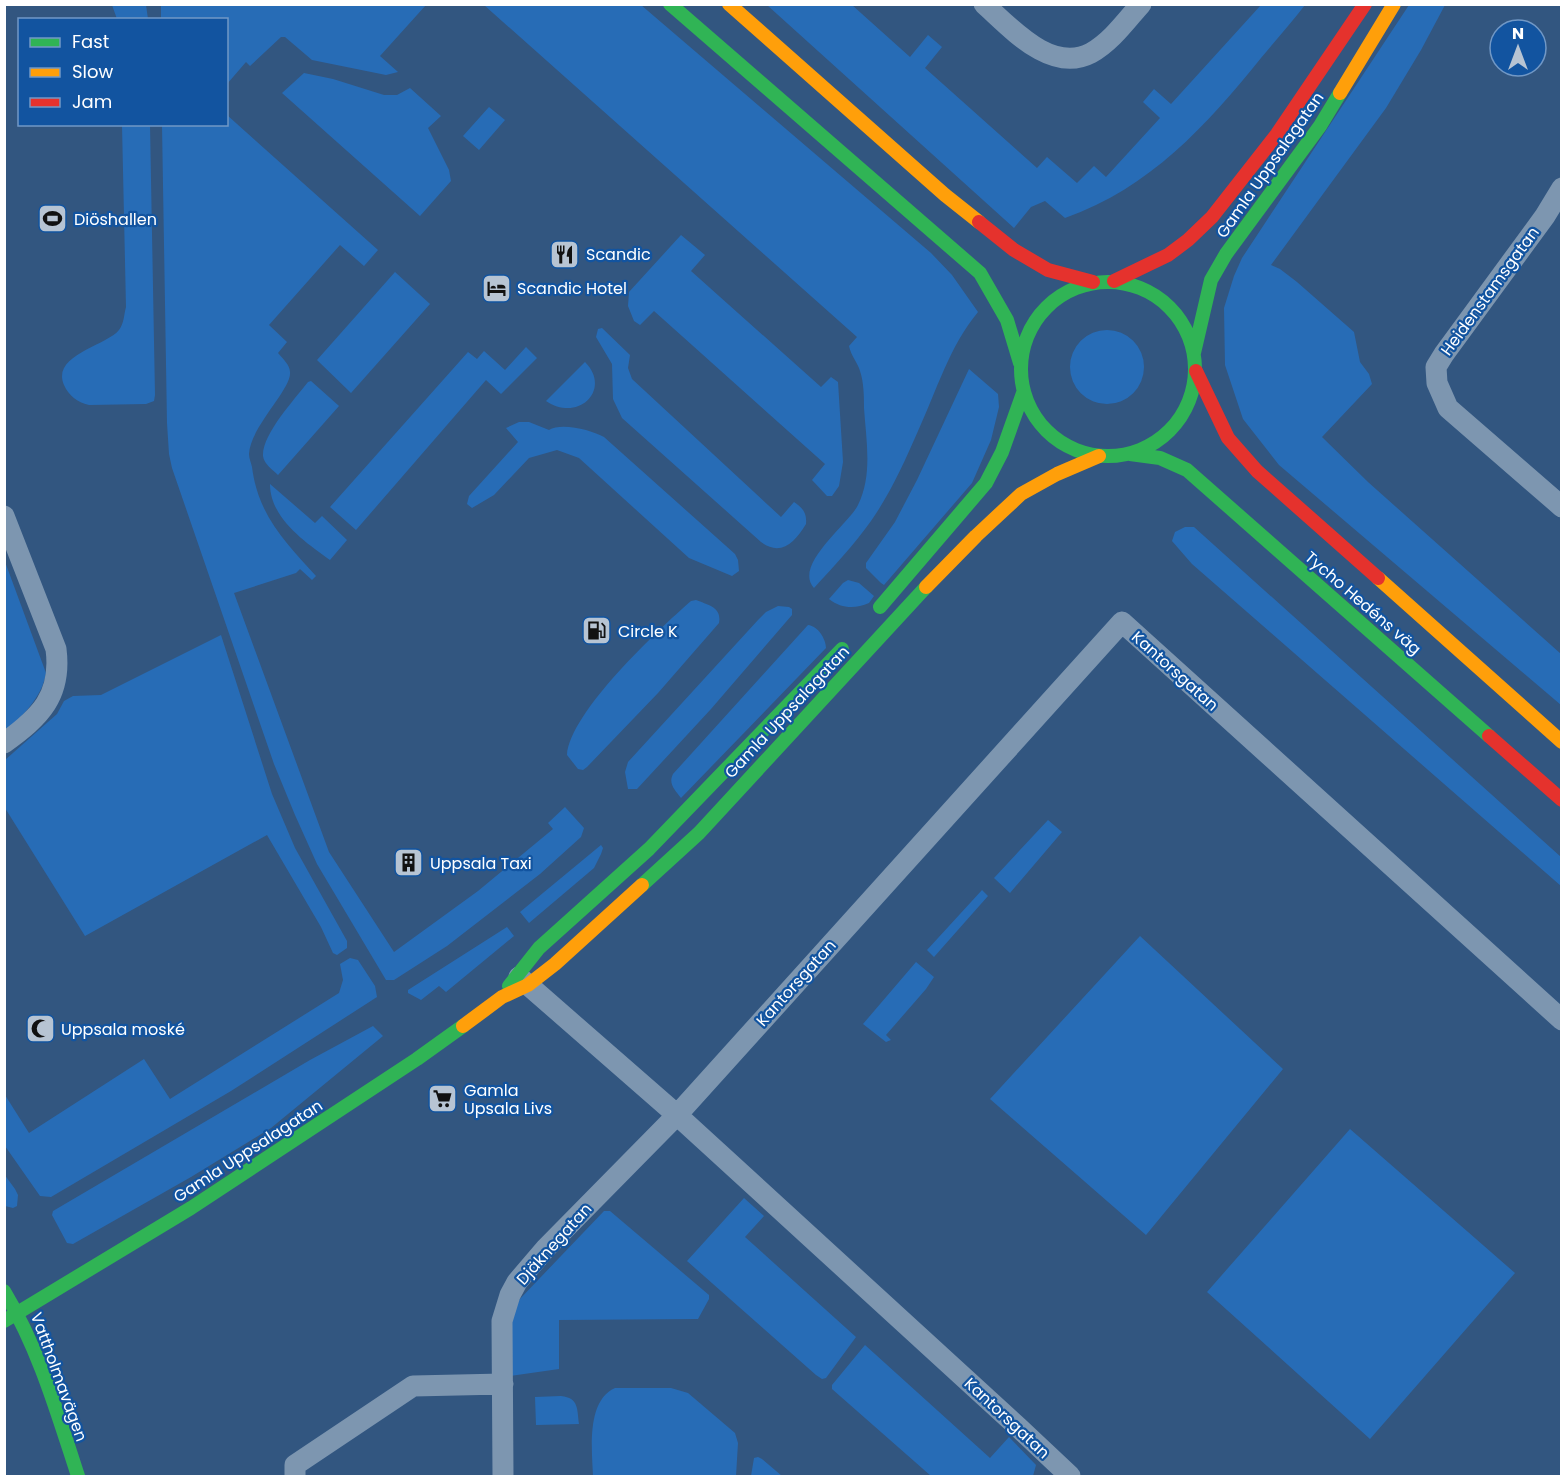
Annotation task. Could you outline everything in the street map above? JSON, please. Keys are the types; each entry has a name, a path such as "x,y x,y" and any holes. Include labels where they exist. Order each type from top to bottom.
{"main road":[{"path":"670,4 980,273 1007,320 1020,363 1023,393 1036,420 1058,441 1070,448 1099,456 1130,454 1156,442 1177,423 1190,399 1196,371 1194,352 1187,331 1174,312 1157,296 1137,286 1114,281 1093,282 1065,292 1042,310 1027,335 1020,363"},
{"path":"729,4 945,195 1014,250 1048,270 1093,282"},
{"name":"Gamla Uppsalagatan","path":"1114,281 1152,265 1197,233 1238,187 1307,95 1365,4"},
{"name":"Gamla Uppsalagatan","path":"1194,352 1211,280 1226,254 1320,126 1394,4"},
{"name":"Tycho Hedéns väg","path":"1196,371 1228,438 1257,471 1562,741"},
{"path":"874,614 986,483 1002,452 1023,393"},
{"name":"Tycho Hedéns väg","path":"1130,454 1160,458 1187,470 1562,800"},
{"name":"Gamla Uppsalagatan","path":"4,1321 201,1202 417,1059 522,980 555,964 699,833 911,602 976,536 1021,494 1057,474 1099,456"},
{"name":"Gamla Uppsalagatan","path":"522,980 539,948 683,816 852,639"},
{"name":"Vattholmavägen","path":"4,1291 19,1313 78,1476"}],"street":[{"path":"984,4 1030,44 1050,55 1069,58 1081,57 1101,46 1142,4"},
{"name":"Heidenstamsgatan","path":"1562,188 1545,216 1436,368 1437,383 1448,408 1562,507"},
{"path":"4,516 56,649 58,663 55,686 45,706 31,723 4,743"},
{"name":"Kantorsgatan","path":"749,1036 1122,622 1562,1020"},
{"name":"Kantorsgatan","path":"522,980 677,1115 1070,1476"},
{"name":"Djäknegatan","path":"503,1476 502,1321 510,1295 517,1282 546,1248 677,1115 749,1036"},
{"path":"295,1476 295,1465 413,1386 503,1384"}],"shaded area":[{"path":"161,4 426,5 380,56 398,72 386,75 312,60 285,37 281,37 250,66 246,62 228,83 228,18 161,18"},
{"path":"112,5 146,5 148,18 117,18"},
{"path":"484,5 641,5 931,253 952,275 978,312 951,354 908,454 885,500 858,538 814,588 809,579 816,557 858,505 866,482 863,385 859,368 849,346 857,337"},
{"path":"767,5 852,5 910,57 928,35 942,47 925,68 1037,168 1047,157 1077,183 1094,166 1106,177 1160,118 1143,102 1154,89 1171,104 1261,5 1305,5 1197,131 1150,172 1124,190 1065,218 1045,201 1031,207 1014,228"},
{"path":"1409,5 1445,5 1386,108 1271,265 1297,282 1354,332 1360,362 1369,374 1372,384 1322,437 1368,482 1561,654 1561,705 1279,465 1243,419 1225,365 1224,308 1242,258"},
{"path":"304,73 333,79 384,95 397,95 410,88 441,116 428,128 449,170 451,181 420,216 282,93"},
{"path":"489,107 505,120 479,150 463,136"},
{"path":"228,116 378,250 364,266 340,245 269,325 287,342 278,353 288,364 289,379 256,432 251,443 249,457 260,500 267,514 284,539 316,576 312,580 300,569 296,573 234,593 329,852 394,952 478,891 553,829 548,823 565,807 584,828 581,837 540,874 447,946 394,980 386,980 317,864 274,764 172,468 167,423 162,126 228,126"},
{"path":"122,126 150,126 154,401 146,404 89,405 77,400 64,385 62,375 65,366 82,352 119,330 126,307"},
{"path":"681,235 705,255 691,271 821,387 831,377 838,382 843,462 839,486 832,496 827,496 812,480 825,464 654,311 640,325 634,321 628,306 629,292"},
{"path":"395,272 430,304 351,393 317,360"},
{"path":"602,328 630,355 628,368 632,379 781,517 794,502 802,509 806,517 806,524 792,542 781,548 775,548 761,542 622,418 613,399 612,364 596,337 598,329"},
{"path":"1100,330 1114,330 1128,336 1138,346 1144,360 1142,381 1128,398 1114,404 1100,404 1086,398 1076,388 1070,374 1070,360 1076,346 1086,336"},
{"path":"526,347 537,358 501,394 486,380 356,530 330,507 468,352 477,359 484,351 505,370"},
{"path":"585,362 592,372 595,383 588,400 570,408 558,407 546,401"},
{"path":"969,369 998,394 999,407 991,440 972,483 884,585 866,568 866,563 895,522"},
{"path":"311,381 339,406 278,475 265,462 264,447 280,417"},
{"path":"519,422 529,422 549,430 561,427 576,428 604,437 735,554 739,571 732,576 689,558 579,458 557,450 529,458 494,495 472,508 467,504 469,496 518,442 506,428"},
{"path":"270,484 315,523 322,516 347,540 330,560 300,537 282,518 276,508"},
{"path":"1185,527 1194,527 1561,857 1561,886 1192,564 1172,541 1175,532"},
{"path":"4,559 46,673 35,699 4,734"},
{"path":"848,580 859,583 874,596 869,603 849,607 839,605 829,599"},
{"path":"696,600 716,610 719,623 658,693 587,767 583,770 578,769 567,755 572,737 583,717 638,651 691,601"},
{"path":"778,606 789,607 792,609 792,615 711,709 637,789 628,789 625,772 628,762 758,620 766,612"},
{"path":"808,625 821,634 826,648 681,798 672,784 673,774"},
{"path":"221,635 272,794 295,848 347,941 347,948 337,955 333,953 321,927 267,835 85,936 5,808 5,760 57,714 64,701 73,696 101,695"},
{"path":"1048,820 1062,832 1010,893 994,878"},
{"path":"601,845 603,848 594,868 529,923 520,912"},
{"path":"982,890 988,896 934,957 927,950"},
{"path":"507,927 514,936 446,992 439,986 421,1000 408,993 408,990"},
{"path":"1140,936 1283,1069 1146,1235 990,1099"},
{"path":"350,958 358,960 375,986 377,997 231,1091 51,1197 40,1196 5,1146 5,1095 29,1133 144,1059 170,1099 339,993 343,980 340,964"},
{"path":"916,962 934,977 886,1035 891,1040 886,1042 863,1024"},
{"path":"373,1026 383,1036 271,1128 191,1177 73,1244 67,1243 52,1215 53,1211 310,1060"},
{"path":"1350,1129 1515,1273 1370,1439 1207,1292"},
{"path":"4,1174 18,1195 17,1206 13,1208 5,1206"},
{"path":"744,1198 764,1216 745,1237 856,1337 826,1378 822,1379 816,1375 687,1261"},
{"path":"604,1211 610,1211 709,1295 698,1319 559,1320 559,1369 510,1376 512,1317 517,1302"},
{"path":"865,1345 990,1458 1009,1437 1036,1465 1033,1476 931,1476 832,1389 832,1385"},
{"path":"615,1388 671,1388 688,1393 735,1433 738,1443 736,1476 593,1476 592,1440 595,1415 606,1394"},
{"path":"561,1396 571,1399 576,1405 579,1424 536,1425 535,1397"},
{"path":"758,1457 782,1476 751,1476 754,1458"}],"traffic: fast":[{"path":"670,4 980,273 1007,320 1020,363"},
{"path":"1194,353 1211,280 1226,254 1320,126 1340,93"},
{"path":"1108,282 1125,283 1141,288 1170,307 1189,336 1194,352 1195,369 1194,386 1189,402 1170,431 1141,450 1125,455 1108,456 1091,455 1075,450 1046,431 1027,402 1022,386 1021,369 1022,352 1027,336 1046,307 1075,288 1091,283 1108,282"},
{"path":"880,607 986,483 1002,452 1023,393"},
{"path":"1130,454 1160,458 1187,470 1489,736"},
{"path":"642,885 699,833 926,587"},
{"path":"509,986 539,948 649,849 842,649"},
{"path":"4,1321 191,1208 417,1059 463,1026"},
{"path":"4,1291 37,1358 78,1476"}],"traffic: slow":[{"path":"729,4 945,195 979,222"},
{"path":"1340,93 1394,4"},
{"path":"926,587 1021,494 1057,474 1099,456"},
{"path":"1378,578 1562,742"},
{"path":"463,1026 502,997 528,985 555,964 642,885"}],"traffic: jam":[{"path":"1114,281 1168,255 1212,217 1277,134 1365,4"},
{"path":"979,222 1014,250 1048,270 1093,282"},
{"path":"1196,371 1228,438 1257,471 1378,578"},
{"path":"1489,736 1562,800"}],"place":[{"name":"Diöshallen","path":"53,219"},
{"name":"Scandic","path":"565,254"},
{"name":"Scandic Hotel","path":"496,288"},
{"name":"Circle K","path":"597,631"},
{"name":"Uppsala Taxi","path":"409,863"},
{"name":"Uppsala moské","path":"40,1029"},
{"name":"Gamla Upsala Livs","path":"443,1099"}]}
